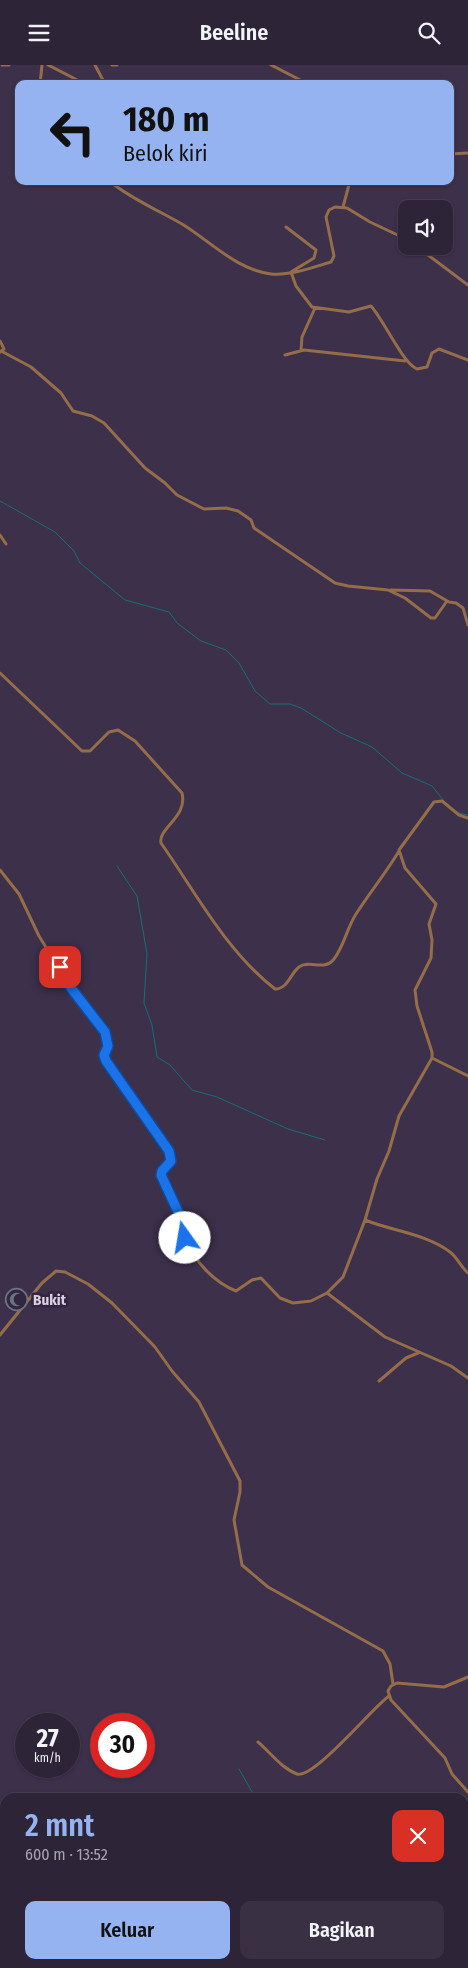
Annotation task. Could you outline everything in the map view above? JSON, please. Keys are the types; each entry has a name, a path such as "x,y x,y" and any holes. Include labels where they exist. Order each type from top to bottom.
{"street":[{"path":"2,65 9,65"},
{"path":"40,80 42,65"},
{"path":"48,65 77,80"},
{"path":"95,65 103,80"},
{"path":"112,65 117,65"},
{"path":"271,65 300,80"},
{"path":"454,154 468,153"},
{"path":"114,185 135,201 198,233 239,264 271,274 291,272 330,262 334,259 326,215 330,209 343,207 398,235"},
{"path":"343,207 349,185"},
{"path":"286,227 312,246 317,252 314,258 291,272"},
{"path":"428,255 468,285"},
{"path":"291,272 296,286 315,308 353,312 371,306 389,330 406,361 414,368 423,369 428,367 432,353 439,349 468,360"},
{"path":"301,350 304,333 315,308"},
{"path":"0,341 3,346 2,352 31,367 60,393 73,411 92,416 104,423 145,468 177,495 204,509 226,508 238,511 251,520 254,529 337,584 427,591 462,606 468,625"},
{"path":"285,355 301,350 406,361"},
{"path":"0,535 6,544"},
{"path":"388,589 405,598 431,618 435,618 448,601"},
{"path":"0,673 82,751 90,751 109,732 118,729 136,741 182,793 181,809 161,837 161,843 192,888 212,922 275,989 280,989 299,967 307,963 321,966 334,959 355,915 434,802 442,801 459,815 468,818"},
{"path":"0,870 19,894 39,936 71,988 101,1025 108,1039 108,1046 104,1055 106,1061 169,1151 171,1161 162,1171 161,1175 180,1216 185,1238 200,1262 219,1284 236,1291 258,1278 264,1281 280,1298 288,1303 311,1301 327,1293 347,1272 377,1179 389,1151 398,1116 432,1058 432,1051 417,1005 415,990 431,958 432,940 429,924 436,904 405,868 399,850"},
{"path":"432,1058 468,1076"},
{"path":"365,1220 420,1237 446,1249 454,1255 468,1273"},
{"path":"0,1335 42,1283 56,1271 65,1271 88,1284 112,1303 155,1347 172,1371 199,1402 221,1441 241,1484 234,1520 242,1565 268,1587 383,1651 388,1659 393,1684"},
{"path":"327,1293 385,1337 451,1366 468,1378"},
{"path":"379,1381 406,1358 418,1353"},
{"path":"468,1677 444,1687 408,1683 393,1684 389,1688 389,1696 398,1708 445,1758 452,1774 468,1792"},
{"path":"258,1742 287,1768 296,1773 304,1774 325,1758 373,1708 389,1696"}],"waterway":[{"path":"0,501 55,532 74,551 80,563 125,600 169,612 177,623 201,641 226,650 239,663 255,691 270,704 290,704 301,708 341,733 372,747 402,773 432,786 444,801"},
{"path":"459,813 468,815"},
{"path":"117,866 137,896 147,954 144,1003 152,1025 157,1057 170,1065 192,1090 217,1097 288,1129 325,1140"},
{"path":"239,1769 253,1793"}],"place":[{"name":"Bukit","path":"17,1300"}],"route":[{"path":"60,967 71,988 105,1032 108,1046 104,1058 169,1151 172,1158 171,1161 162,1171 161,1175 180,1216 185,1238"}]}
